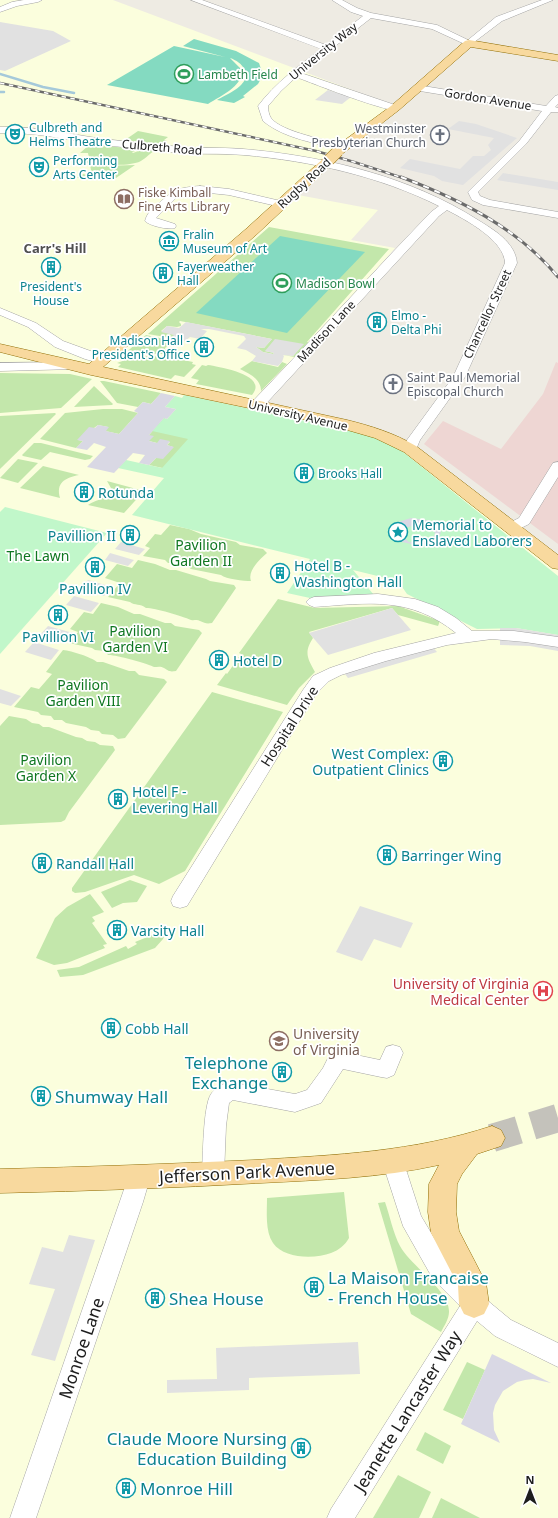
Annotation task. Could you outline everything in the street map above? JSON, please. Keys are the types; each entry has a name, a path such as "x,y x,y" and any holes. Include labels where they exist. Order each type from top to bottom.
{"main road":[{"path":"469,43 558,58"},
{"name":"Rugby Road","path":"91,370 193,283 334,156 418,88 469,43"},
{"name":"University Avenue","path":"0,348 71,366 257,405 374,432 393,439 410,449 558,564"},
{"name":"Jefferson Park Avenue","path":"0,1181 139,1178 330,1168 393,1161 480,1143 452,1166 443,1184 442,1212 445,1232 454,1252 472,1283 474,1304"}],"street":[{"path":"0,10 15,4 38,0"},
{"path":"195,0 327,48"},
{"path":"336,0 354,10 369,15 426,24 469,43"},
{"name":"Rugby Road","path":"469,43 499,19 549,0"},
{"name":"University Way","path":"334,156 290,132 279,128 266,119 263,106 266,101 294,74 369,15"},
{"path":"294,74 394,108"},
{"name":"Gordon Avenue","path":"418,88 558,111"},
{"path":"558,98 547,109 523,142 473,192 474,195 480,200 558,215"},
{"name":"Culbreth Road","path":"0,130 34,130 85,140 172,149 272,155 334,156"},
{"name":"Chancellor Street","path":"334,156 447,206 473,221 493,236 509,252 511,263 459,377 450,393 414,440 410,449"},
{"path":"172,226 150,221 151,215 177,193 190,190 203,189 237,194 281,204"},
{"name":"Madison Lane","path":"257,405 432,217 447,206"},
{"path":"0,311 32,325 59,344 103,360"},
{"path":"0,367 71,366"},
{"path":"510,528 524,521 558,466"},
{"path":"314,602 388,598 412,602 444,616 455,623 469,636"},
{"name":"Hospital Drive","path":"180,901 294,718 317,682 322,678 363,662 414,648 469,636 496,635 538,638 558,642"},
{"path":"213,1174 214,1126 219,1099 229,1091 295,1103 314,1097 330,1074 337,1060 387,1069 392,1054"},
{"path":"393,1161 411,1219 441,1271 474,1304 503,1328 558,1355"},
{"name":"Monroe Lane","path":"23,1518 139,1178"},
{"name":"Jeanette Lancaster Way","path":"340,1518 474,1304"}],"shaded area":[{"name":"University of Virginia","path":"0,0 113,0 395,106 293,194 378,210 351,240 395,248 259,405 383,434 558,563 558,1518 0,1518"},
{"path":"0,22 53,31 71,41 5,71 0,70"},
{"path":"328,90 351,97 342,104 315,100"},
{"path":"459,121 476,124 517,138 463,185 442,181 434,176 400,168 410,159 460,169 473,156 484,156 491,150 488,145 494,138 448,129"},
{"path":"503,173 558,182 558,190 497,180"},
{"path":"186,322 272,339 264,348 256,347 263,352 273,354 274,353 265,351 275,339 304,344 293,356 283,355 282,362 278,366 252,361 256,356 246,350 237,348 246,339 244,336 209,329 201,329 207,331 200,339 190,337 185,341 171,338 174,335 161,332 167,326 179,328"},
{"path":"556,362 558,363 558,544 424,444 443,421 501,449 543,394"},
{"path":"161,393 175,396 165,407 176,409 167,419 164,418 149,435 154,436 149,441 157,443 160,439 170,441 167,445 174,447 163,459 156,458 149,465 139,463 145,455 133,453 114,473 87,467 106,447 94,443 87,450 76,448 83,441 77,440 89,427 95,428 98,425 109,427 106,431 119,434 138,413 134,411 143,402 151,404"},
{"name":"Memorial to Enslaved Laborers","path":"411,518 433,522 441,531 440,535 437,540 425,545 402,542 394,534 393,530 398,522","holes":["419,524 425,525 435,533 433,539 420,543 409,542 403,537 402,533 405,528"]},
{"path":"121,542 145,549 139,555 115,549"},
{"path":"110,553 134,560 128,566 105,560"},
{"path":"88,580 112,587 104,596 80,589"},
{"path":"74,596 99,603 91,612 66,605"},
{"path":"392,608 411,630 328,655 309,633"},
{"path":"48,626 73,633 65,643 40,635"},
{"path":"500,628 516,628 558,635 558,651 530,646 500,645"},
{"path":"34,642 59,650 51,660 25,652"},
{"path":"430,644 437,652 348,678 342,670"},
{"path":"0,689 21,696 11,706 0,703"},
{"path":"360,906 413,923 401,948 374,939 362,961 336,952"},
{"path":"69,1235 95,1240 55,1361 31,1355 55,1289 29,1284 42,1247 63,1252"},
{"path":"358,1342 360,1374 249,1378 249,1390 167,1393 167,1380 217,1379 216,1348"},
{"path":"492,1354 551,1383 533,1379 525,1380 517,1382 503,1391 495,1405 493,1413 494,1430 500,1443 461,1424"}],"green space":[{"name":"Lambeth Field","path":"194,39 236,51 259,63 263,75 258,84 243,96 245,97 234,103 217,100 232,92 245,80 246,75 244,68 239,62 230,58 243,71 241,77 234,87 208,104 107,85 174,46 225,57 183,46"},
{"path":"138,131 168,137 164,140 167,141 162,145 125,140"},
{"path":"91,145 142,149 132,152 133,153 144,149 154,151 139,162 110,165 95,161 90,158 88,153 80,153"},
{"path":"88,160 105,166 135,165 116,178 77,178 83,174 87,175 91,170 90,165 85,161"},
{"path":"269,227 389,249 307,342 310,343 295,357 283,355 293,356 303,344 265,351 274,353 273,354 263,352 256,347 264,348 272,339 180,321 181,326 167,326 161,331 175,335 171,338 148,334"},
{"name":"Madison Bowl","path":"280,236 365,252 287,333 196,313"},
{"path":"146,335 173,341 165,348 166,354 122,356"},
{"path":"145,356 168,357 193,362 192,364 196,365 184,377 175,375 171,379 118,367 121,364 117,363 131,358"},
{"path":"252,361 278,367 282,362 287,364 261,391 261,387 257,380 240,369"},
{"path":"202,365 232,370 249,377 254,382 255,388 252,395 196,384 199,380 191,378"},
{"path":"0,373 70,374 92,379 61,408 0,413"},
{"path":"100,381 161,393 151,404 143,402 138,407 117,403"},
{"path":"94,386 113,404 74,407"},
{"path":"184,395 367,434 397,447 558,576 558,635 516,628 477,629 407,594 398,581 353,570 374,595 310,598 287,593 310,559 132,515 164,478 118,468 126,460 162,468 188,439 152,431 164,418 167,419 176,409 165,407 175,396 182,398"},
{"path":"103,409 122,409 138,413 119,434 105,431 108,427 98,425 78,440 83,441 76,448 40,439 65,413"},
{"path":"56,414 0,469 0,416"},
{"path":"164,418 210,445 185,473 149,465 156,458 173,447 167,445 170,442 157,443 149,441 149,435"},
{"path":"34,443 41,443 93,456 90,459 85,460 50,452 41,460 23,456 22,455"},
{"path":"18,459 38,463 18,483 0,478"},
{"path":"43,466 79,475 62,482 59,488 60,498 20,488"},
{"path":"107,481 144,491 124,513 88,505 107,495 111,488"},
{"name":"The Lawn","path":"5,507 107,533 0,654 0,512"},
{"name":"Pavilion Garden II","path":"170,525 236,542 240,545 263,549 267,553 252,569 250,577 251,581 231,579 221,575 191,569 187,566 180,566 177,563 168,563 165,560 143,556 150,548 145,546 155,534 161,535"},
{"name":"Pavilion Garden VI","path":"138,560 210,581 234,585 236,588 212,623 191,620 168,612 146,608 130,602 108,597 120,583 105,578 117,564 132,568"},
{"path":"278,599 315,608 398,606 440,621 438,626 398,615 392,608 309,632 313,638 308,647 308,659 315,672 299,688 287,705 217,685 226,673 227,674 241,654 239,653"},
{"name":"Pavilion Garden VI","path":"101,603 118,607 134,614 140,614 165,623 171,623 175,626 199,630 202,633 176,671 169,671 162,667 154,667 108,655 105,651 69,643 78,632 70,629 84,612 93,614"},
{"name":"Pavilion Garden VIII","path":"63,650 81,654 97,662 103,662 129,671 135,671 139,675 164,679 167,682 125,738 118,739 113,735 102,734 99,731 66,723 62,720 54,720 51,716 41,715 38,712 14,707 31,687 39,689 52,674 46,672"},
{"path":"212,692 283,712 185,871 159,884 134,875 85,892 75,893 72,891 72,888"},
{"name":"Pavilion Garden X","path":"9,716 26,719 43,727 49,727 100,745 113,746 115,750 69,812 65,820 61,822 0,825 0,726"},
{"path":"130,880 147,886 137,902 123,903 112,908 101,892"},
{"path":"90,894 104,912 92,917 95,921 92,923 107,944 103,945 105,948 67,963 54,965 36,958 55,918 67,907"},
{"path":"163,933 165,935 163,939 155,948 83,975 60,977 57,970 79,967 126,946 128,949 137,944 135,942 155,934"},
{"path":"344,1192 349,1238 339,1249 324,1255 309,1257 292,1255 284,1252 273,1243 270,1238 268,1227 267,1198"},
{"path":"385,1202 393,1230 400,1246 437,1287 448,1304 448,1317 441,1332 411,1314 378,1203"},
{"path":"467,1362 485,1370 463,1419 443,1410"},
{"path":"425,1432 451,1446 443,1464 416,1450"},
{"path":"398,1475 431,1492 419,1518 373,1518"},
{"path":"441,1498 480,1518 432,1518"}],"waterway":[{"path":"0,74 43,87 74,93"}],"tunnel":[{"path":"492,1138 558,1118"}],"railway":[{"path":"0,83 316,151 403,178"},
{"path":"401,177 466,205 486,217 525,244 558,277"}],"place":[{"name":"Lambeth Field","path":"184,74"},
{"name":"Culbreth and Helms Theatre","path":"15,134"},
{"name":"Westminster Presbyterian Church","path":"440,135"},
{"name":"Performing Arts Center","path":"39,167"},
{"name":"Fiske Kimball Fine Arts Library","path":"124,199"},
{"name":"Fralin Museum of Art","path":"169,241"},
{"name":"President's House","path":"51,267"},
{"name":"Fayerweather Hall","path":"163,273"},
{"name":"Madison Bowl","path":"282,283"},
{"name":"Elmo - Delta Phi","path":"377,322"},
{"name":"Madison Hall - President's Office","path":"204,347"},
{"name":"Saint Paul Memorial Episcopal Church","path":"393,384"},
{"name":"Brooks Hall","path":"304,473"},
{"name":"Rotunda","path":"84,492"},
{"name":"Memorial to Enslaved Laborers","path":"398,532"},
{"name":"Pavillion II","path":"130,535"},
{"name":"Pavillion IV","path":"95,567"},
{"name":"Hotel B - Washington Hall","path":"280,573"},
{"name":"Pavillion VI","path":"58,615"},
{"name":"Hotel D","path":"219,660"},
{"name":"West Complex: Outpatient Clinics","path":"443,761"},
{"name":"Hotel F - Levering Hall","path":"118,799"},
{"name":"Barringer Wing","path":"387,855"},
{"name":"Randall Hall","path":"42,863"},
{"name":"Varsity Hall","path":"117,930"},
{"name":"University of Virginia Medical Center","path":"543,991"},
{"name":"Cobb Hall","path":"111,1028"},
{"name":"University of Virginia","path":"279,1041"},
{"name":"Telephone Exchange","path":"282,1072"},
{"name":"Shumway Hall","path":"41,1096"},
{"name":"La Maison Francaise - French House","path":"314,1287"},
{"name":"Shea House","path":"155,1298"},
{"name":"Claude Moore Nursing Education Building","path":"301,1448"},
{"name":"Monroe Hill","path":"126,1488"}],"district":[{"name":"Carr's Hill","path":"55,248"}]}
